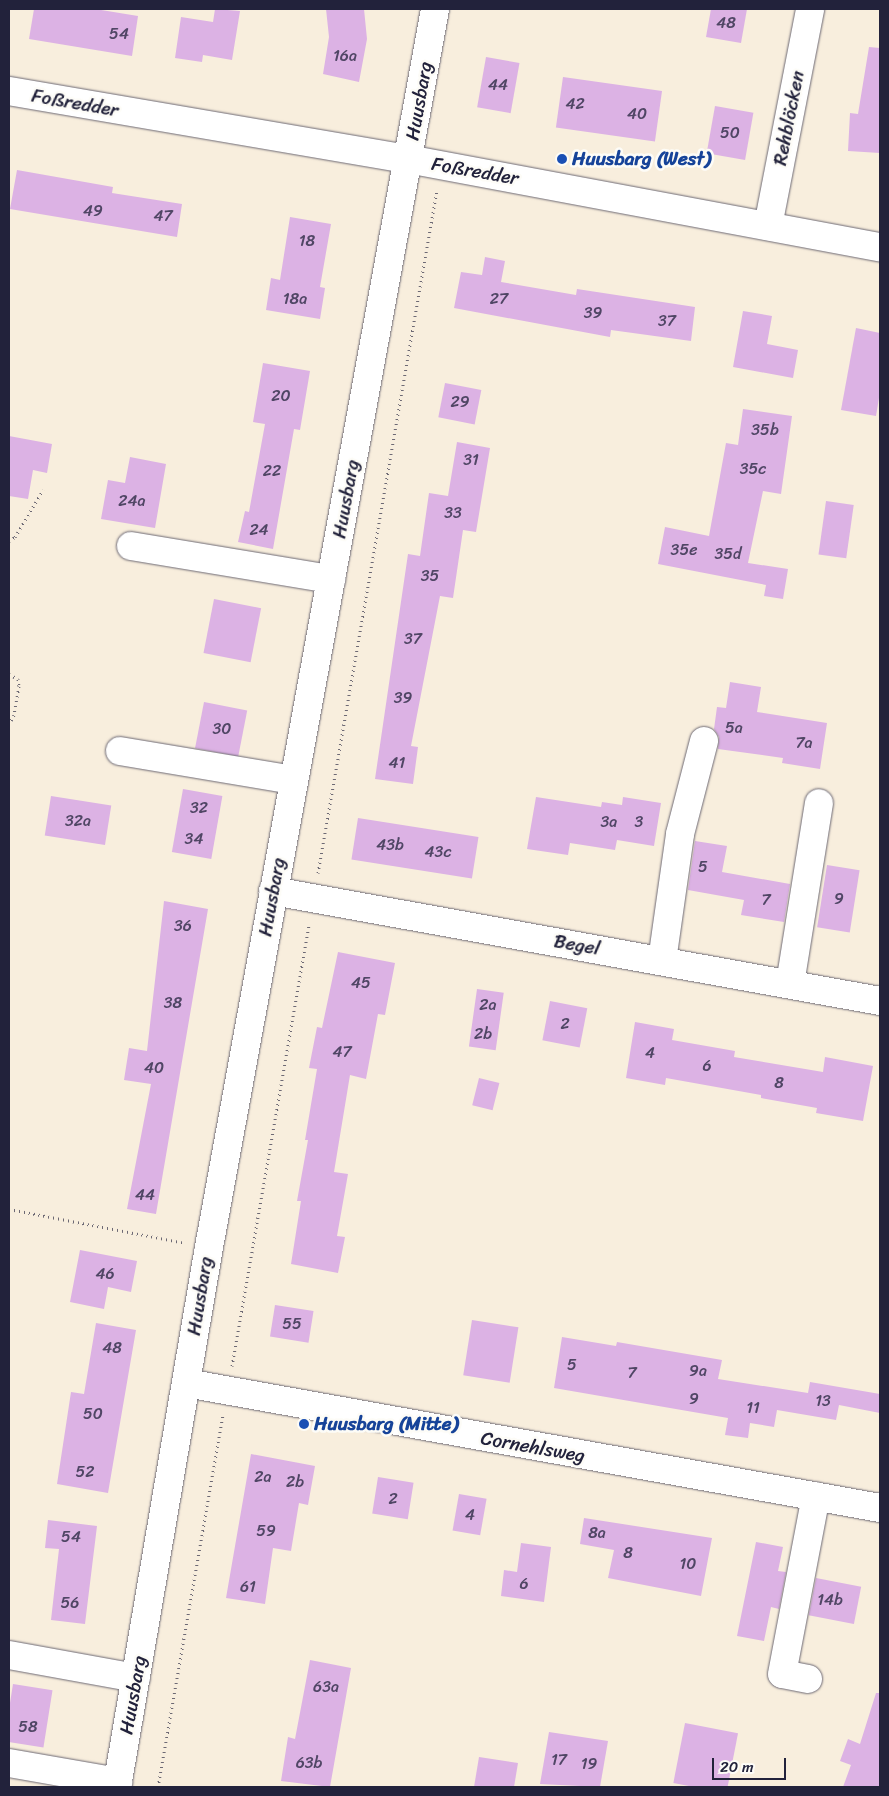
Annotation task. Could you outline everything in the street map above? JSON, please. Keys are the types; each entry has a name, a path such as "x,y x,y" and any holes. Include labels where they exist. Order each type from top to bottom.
{"street":[{"name":"Huusbarg","path":"117,1785 208,1247 435,9"},
{"name":"Rehblöcken","path":"768,226 810,9"},
{"name":"Foßredder","path":"9,91 442,165 880,247"},
{"path":"131,546 331,579"},
{"path":"662,961 680,834 704,741"},
{"path":"120,751 294,780"},
{"path":"790,984 818,802"},
{"name":"Begel","path":"273,891 790,984 880,1002"},
{"name":"Cornehlsweg","path":"186,1383 880,1508"},
{"path":"808,1679 782,1674 816,1496"},
{"path":"9,1655 136,1678"},
{"path":"9,1763 117,1785"},
{"path":"9,1781 46,1787"}],"path":[{"path":"158,1787 442,165"},
{"path":"9,541 15,537 43,490"},
{"path":"9,674 18,679 19,686 14,715 9,724"},
{"path":"9,1209 208,1247"}],"building":[{"path":"34,9 95,9 138,16 132,56 29,39"},
{"path":"215,9 240,11 232,60 203,55 202,62 175,58 181,17 213,22"},
{"path":"326,9 364,9 367,39 359,82 323,74 329,37"},
{"path":"711,9 747,9 741,43 706,37"},
{"path":"869,47 880,48 880,153 848,151 850,113 858,114"},
{"path":"486,57 519,63 511,113 477,107"},
{"path":"563,77 662,91 655,141 556,128"},
{"path":"715,106 753,113 745,160 707,153"},
{"path":"17,170 113,187 112,193 182,204 177,237 10,209"},
{"path":"290,217 331,224 320,287 325,288 320,319 266,310 271,278 280,280"},
{"path":"485,257 505,261 501,282 576,295 577,289 695,307 691,341 611,330 610,337 454,308 461,272 482,275"},
{"path":"743,311 772,316 767,344 798,350 793,378 733,367"},
{"path":"856,328 880,333 880,392 876,416 841,410"},
{"path":"263,363 310,371 300,430 294,429 273,549 238,542 245,511 249,512 265,424 253,422"},
{"path":"445,383 481,390 475,424 438,417"},
{"path":"743,409 792,416 781,494 763,491 748,563 788,569 783,599 764,596 766,585 658,564 665,527 709,536 726,443 738,445"},
{"path":"9,436 52,444 47,473 33,470 28,499 9,496"},
{"path":"457,442 490,448 476,532 463,530 453,598 440,596 411,746 418,747 413,784 375,779 408,554 420,556 429,493 448,496"},
{"path":"130,457 166,464 155,528 101,519 108,480 125,483"},
{"path":"826,501 854,505 846,558 818,554"},
{"path":"214,599 261,608 251,662 204,653"},
{"path":"730,682 761,687 757,712 827,723 820,769 782,763 783,758 718,749 719,737 714,729 717,707 726,708"},
{"path":"204,702 247,710 238,757 195,748"},
{"path":"183,789 222,796 211,859 172,852"},
{"path":"51,796 111,806 105,845 45,836"},
{"path":"536,797 601,807 602,802 622,805 623,797 661,803 654,846 617,840 615,850 570,843 568,855 527,849"},
{"path":"358,818 478,837 472,879 351,859"},
{"path":"695,841 727,846 722,872 790,884 784,922 741,915 744,900 688,890"},
{"path":"827,865 860,870 850,932 817,927"},
{"path":"164,901 208,909 156,1214 127,1209 151,1084 124,1080 129,1048 147,1051"},
{"path":"338,952 395,963 385,1015 378,1014 366,1079 350,1075 334,1172 348,1174 337,1236 345,1237 338,1273 291,1264 301,1201 297,1201 308,1140 305,1140 317,1069 309,1068 317,1027 322,1028"},
{"path":"477,989 504,993 496,1050 469,1046"},
{"path":"550,1001 587,1008 580,1048 542,1040"},
{"path":"635,1022 674,1029 672,1040 735,1051 734,1057 823,1072 825,1057 873,1066 863,1121 816,1113 817,1108 761,1098 761,1095 666,1078 665,1085 626,1078"},
{"path":"479,1078 499,1083 493,1110 472,1105"},
{"path":"80,1250 137,1261 131,1292 108,1287 104,1309 70,1302"},
{"path":"275,1305 314,1311 309,1343 270,1337"},
{"path":"472,1320 518,1327 510,1383 463,1375"},
{"path":"96,1323 136,1330 108,1493 57,1484 71,1392 84,1394"},
{"path":"562,1337 616,1346 617,1342 722,1360 718,1379 808,1393 810,1382 880,1394 880,1413 839,1405 836,1420 777,1410 774,1427 750,1423 748,1438 725,1435 728,1418 554,1388"},
{"path":"251,1454 315,1466 308,1505 299,1503 291,1551 273,1548 265,1604 226,1598"},
{"path":"378,1477 414,1483 408,1519 372,1514"},
{"path":"459,1494 487,1499 480,1535 453,1530"},
{"path":"584,1518 712,1538 701,1596 608,1578 614,1550 580,1544"},
{"path":"48,1520 97,1526 85,1624 51,1620 59,1549 45,1548"},
{"path":"756,1542 783,1547 778,1571 786,1572 779,1609 771,1607 764,1641 737,1636"},
{"path":"521,1543 551,1547 544,1602 501,1596 504,1570 517,1572"},
{"path":"816,1578 861,1587 854,1624 809,1615"},
{"path":"310,1660 351,1668 330,1787 281,1781 288,1737 295,1739"},
{"path":"13,1684 53,1690 43,1748 9,1742 9,1709"},
{"path":"876,1693 880,1693 880,1787 843,1787 851,1765 840,1761 848,1739 860,1744"},
{"path":"685,1723 738,1733 728,1787 695,1787 673,1783"},
{"path":"549,1732 608,1741 600,1787 540,1784"},
{"path":"479,1757 518,1763 514,1787 474,1787"}],"place":[{"name":"Huusbarg (West)","path":"562,159"},
{"name":"Huusbarg (Mitte)","path":"304,1424"}]}
